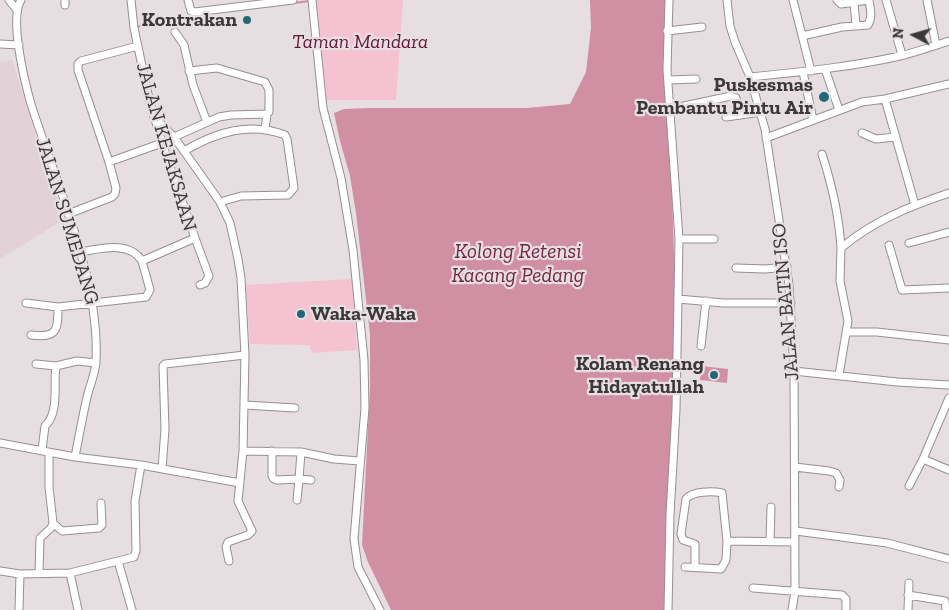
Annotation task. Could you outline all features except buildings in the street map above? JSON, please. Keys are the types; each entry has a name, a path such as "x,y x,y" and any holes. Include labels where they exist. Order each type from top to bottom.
{"street":[{"path":"9,0 18,10"},
{"name":"JALAN SUMEDANG","path":"21,0 18,10 18,45 23,76 80,252 93,304 96,331 96,363 75,457"},
{"name":"JALAN KEJAKSAAN","path":"131,0 131,12 154,117 195,238 142,261"},
{"path":"188,0 191,10 195,12 256,2 293,0"},
{"path":"312,0 323,108 341,178 354,250 364,360 365,408 354,539 358,567 380,610"},
{"path":"668,610 670,515 676,410 679,238 668,80 667,31 669,0"},
{"name":"JALAN BATIN ISO","path":"728,0 730,26 750,77 761,112 787,267 791,303 794,371 796,531 795,591 792,610"},
{"path":"793,0 802,36 813,120"},
{"path":"802,36 869,23 871,13 869,0 841,4 837,0"},
{"path":"886,0 902,56"},
{"path":"927,0 936,45"},
{"path":"854,3 856,25"},
{"path":"667,31 702,28"},
{"path":"175,32 184,45 197,100 207,122"},
{"path":"750,77 825,69 902,56 949,41"},
{"path":"0,44 18,45"},
{"path":"68,214 112,197 115,194 116,188 78,70 78,64 81,61 138,46"},
{"path":"189,71 217,68 265,82 269,90 269,112 267,114 265,130"},
{"path":"825,69 839,110"},
{"path":"668,80 696,79"},
{"path":"766,138 862,102 885,99 949,84"},
{"path":"670,109 731,96 736,98 738,104"},
{"path":"885,99 915,205"},
{"path":"726,117 761,112"},
{"path":"174,137 207,122 231,115 267,114"},
{"path":"154,117 174,137 220,202 230,223 238,259 245,355 245,405 239,503 252,530 248,535 228,542 226,547 229,561"},
{"path":"184,151 218,134 233,129 265,130 285,135 294,188 291,193 288,195 242,196 220,202"},
{"path":"862,133 876,140 896,137"},
{"path":"109,162 162,143"},
{"path":"822,154 833,189 839,223 841,248 840,281 848,321 839,375"},
{"path":"841,248 871,227 915,205 949,193"},
{"path":"909,243 949,232"},
{"path":"195,238 209,276 205,283 200,285"},
{"path":"679,238 714,239"},
{"path":"889,245 902,290 949,288"},
{"path":"26,303 58,307 146,297 150,290 142,261 138,255 122,248 80,252"},
{"path":"736,268 765,269 787,267"},
{"path":"678,299 706,302 791,303"},
{"path":"701,346 706,302"},
{"path":"31,335 42,336 54,333 57,329 58,307"},
{"path":"847,332 877,332 949,340"},
{"path":"162,469 165,429 163,366 165,364 245,355"},
{"path":"36,364 56,366 78,362 96,363"},
{"path":"39,573 40,538 51,528 53,523 45,452 45,426 49,422 53,411 56,366"},
{"path":"794,371 897,382 949,385"},
{"path":"909,486 923,459 949,398"},
{"path":"245,405 295,408"},
{"path":"0,443 240,483"},
{"path":"243,451 301,452 334,459 360,461"},
{"path":"272,451 272,476 274,479 310,480"},
{"path":"297,500 301,452"},
{"path":"923,459 949,470"},
{"path":"0,571 20,574 70,573 132,558 135,554 135,501 141,465"},
{"path":"795,467 836,473 840,480 839,487"},
{"path":"686,567 721,569 726,560 727,541 722,493 700,493 687,497 682,539 694,544 695,567"},
{"path":"53,523 62,531 99,528 102,525 101,503"},
{"path":"770,542 771,507"},
{"path":"796,531 887,543 949,559"},
{"path":"727,541 795,542"},
{"path":"118,562 132,610"},
{"path":"70,573 78,610"},
{"path":"19,610 20,574"},
{"path":"908,610 909,583"},
{"path":"753,588 844,596 846,599 846,610"},
{"path":"908,595 946,601 946,610"}],"shaded area":[{"path":"12,60 63,220 0,259 0,62"}],"green space":[{"name":"Taman Mandara","path":"315,0 403,0 396,100 327,100"},
{"name":"Waka-Waka","path":"352,279 357,350 312,353 309,345 250,344 246,285"}],"water":[{"name":"Kolong Retensi Kacang Pedang","path":"590,0 666,0 676,319 665,610 391,610 362,545 370,389 370,334 350,176 334,113 344,109 370,108 527,108 570,104 586,72 591,28"},
{"name":"Kolam Renang Hidayatullah","path":"701,366 728,369 727,383 700,380"}],"waterway":[{"path":"294,3 309,1"},
{"path":"136,27 203,14"}],"place":[{"name":"Kontrakan","path":"247,20"},
{"name":"Puskesmas Pembantu Pintu Air","path":"824,97"},
{"name":"Waka-Waka","path":"301,314"},
{"name":"Kolam Renang Hidayatullah","path":"714,375"}]}
